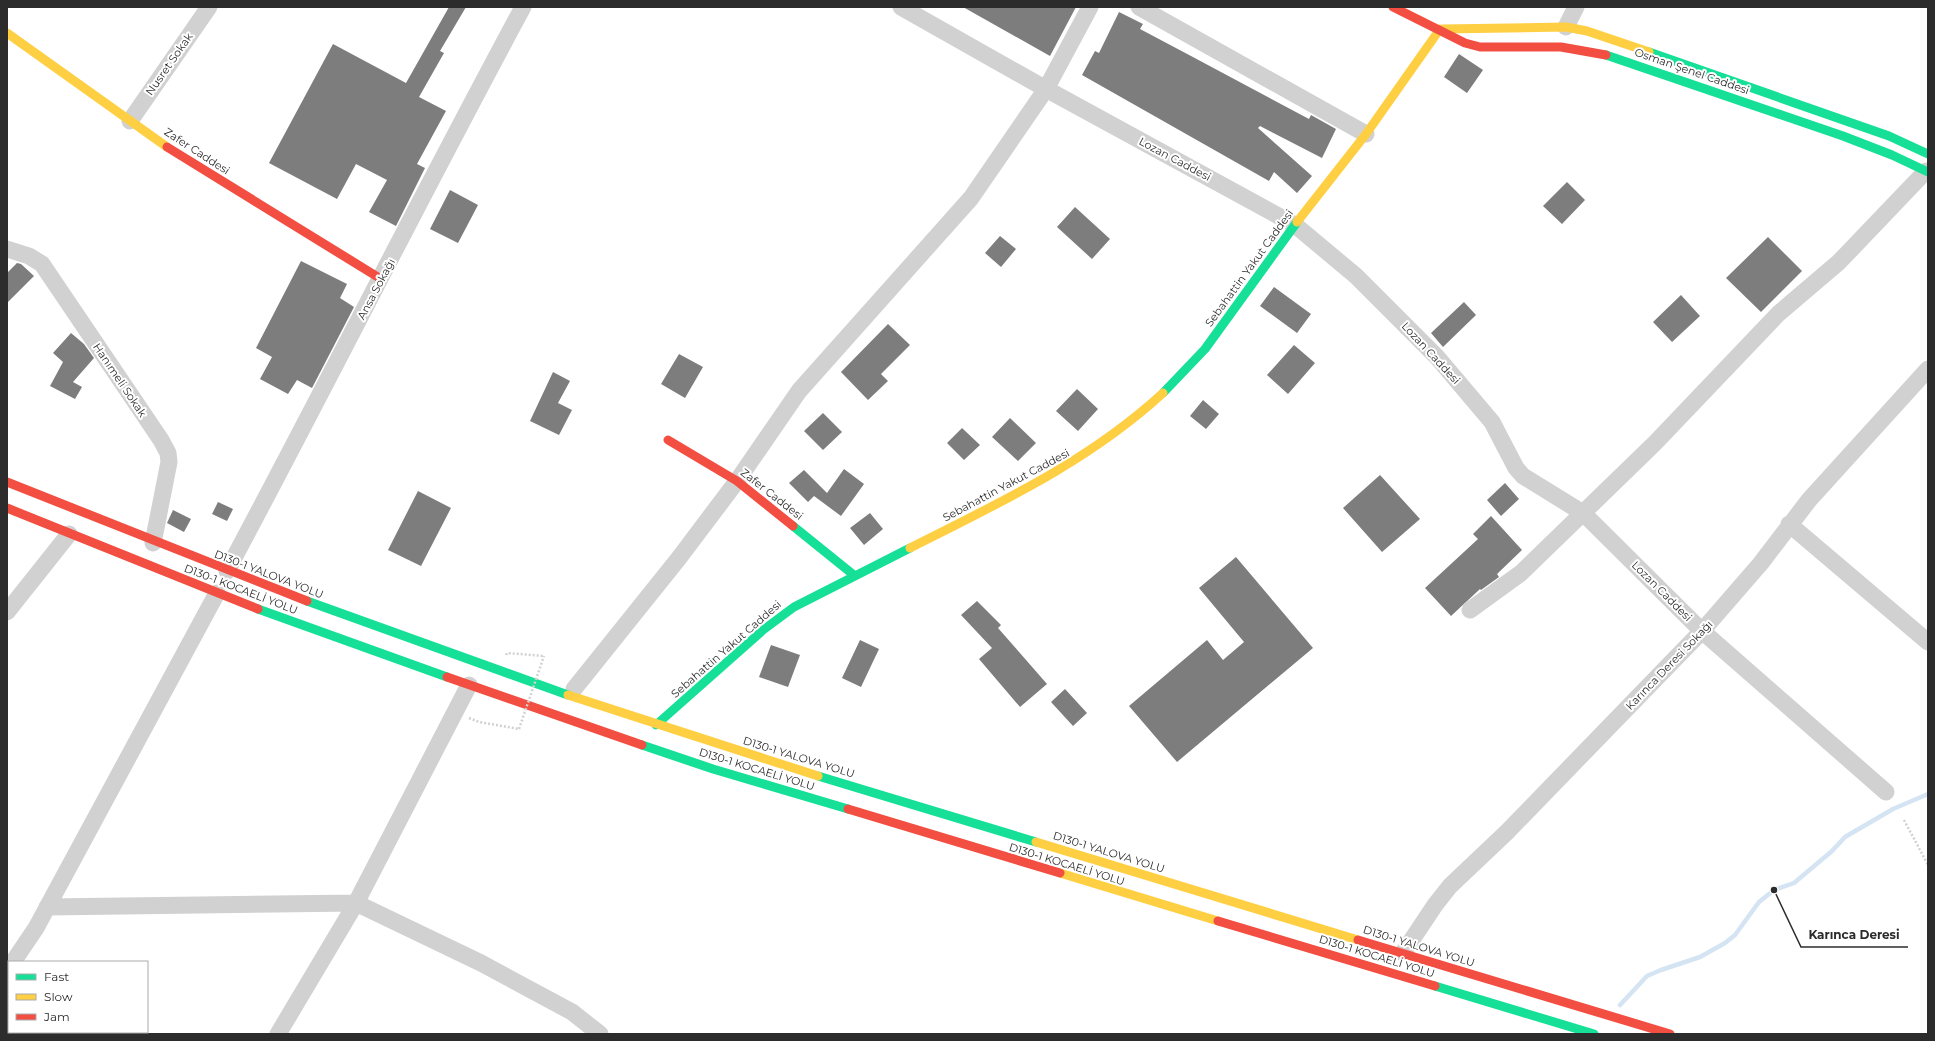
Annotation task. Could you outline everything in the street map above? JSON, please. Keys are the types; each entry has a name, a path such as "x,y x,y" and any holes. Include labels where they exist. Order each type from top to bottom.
{"main road":[{"name":"Osman Şenel Caddesi","path":"1393,7 1440,29 1465,43 1480,47 1561,47 1612,56 1843,136 1927,170"},
{"name":"Osman Şenel Caddesi","path":"1440,29 1566,27 1587,31 1765,91 1889,136 1928,154"},
{"name":"Sebahattin Yakut Caddesi","path":"661,721 777,618 794,607 1042,481 1074,463 1145,411 1192,366 1296,225 1366,134 1440,29"},
{"name":"Zafer Caddesi","path":"7,33 183,158 381,279"},
{"name":"Zafer Caddesi","path":"668,440 737,481 855,576"},
{"name":"D130-1 YALOVA YOLU","path":"7,482 153,543 229,566 344,615 543,686 661,721 970,822 1670,1034"},
{"name":"D130-1 KOCAELİ YOLU","path":"7,508 217,593 535,709 713,769 1594,1034"}],"street":[{"name":"Nusret Sokak","path":"130,121 208,7"},
{"name":"Ansa Sokağı","path":"229,566 523,7"},
{"name":"Lozan Caddesi","path":"901,7 1046,89 1296,225 1356,276 1437,357 1492,422 1516,468 1523,476 1583,513 1702,630 1886,792"},
{"path":"574,689 679,558 737,481 800,391 971,198 1046,89 1090,7"},
{"path":"1139,7 1366,134"},
{"path":"1566,27 1576,7"},
{"path":"1470,610 1521,573 1655,443 1778,314 1839,262 1927,170"},
{"name":"Hanımeli Sokak","path":"7,249 29,256 42,264 161,440 168,454 169,462 153,543"},
{"name":"Karınca Deresi Sokağı","path":"1403,953 1435,905 1450,886 1523,816 1702,630 1761,563 1789,524 1928,369"},
{"path":"1789,524 1928,642"},
{"path":"7,612 69,534"},
{"path":"229,566 661,721"},
{"path":"14,961 47,907 217,593"},
{"path":"278,1034 356,903 469,685"},
{"path":"47,907 356,903 481,962 572,1012 600,1034"}],"path":[{"path":"479,722 519,729 544,656 506,653"},
{"path":"1904,820 1928,865"}],"building":[{"path":"449,7 466,7 440,51 444,53 419,97 446,111 417,164 425,168 396,226 369,212 387,180 356,164 337,199 269,163 333,44 406,83"},
{"path":"963,7 1076,7 1050,56"},
{"path":"1119,12 1143,24 1140,29 1309,119 1311,115 1336,129 1322,158 1260,126 1258,128 1312,176 1297,193 1274,172 1269,181 1082,75 1095,51 1099,53"},
{"path":"1459,54 1483,70 1467,93 1444,77"},
{"path":"1567,182 1585,200 1562,224 1543,206"},
{"path":"450,190 478,205 458,243 430,229"},
{"path":"1075,207 1110,239 1092,259 1057,227"},
{"path":"1000,236 1016,249 1001,267 985,253"},
{"path":"1768,237 1802,271 1761,312 1726,278"},
{"path":"301,261 347,284 340,298 354,307 312,388 297,380 288,394 260,379 272,357 256,348"},
{"path":"17,263 21,264 34,276 7,303 7,273"},
{"path":"1274,287 1311,314 1297,333 1260,306"},
{"path":"1681,295 1700,316 1672,342 1653,322"},
{"path":"1464,302 1476,315 1443,347 1431,333"},
{"path":"888,324 910,345 881,374 888,381 868,400 841,372"},
{"path":"71,333 84,344 94,358 73,382 82,387 75,399 50,386 63,362 53,353"},
{"path":"1294,345 1315,363 1288,394 1267,375"},
{"path":"679,354 703,367 685,398 661,384"},
{"path":"553,372 570,381 558,403 572,410 559,435 530,421"},
{"path":"1077,389 1098,409 1078,431 1056,411"},
{"path":"1203,400 1219,414 1206,429 1190,416"},
{"path":"823,413 842,432 823,450 804,431"},
{"path":"1010,418 1036,443 1018,461 992,437"},
{"path":"962,428 980,445 964,460 947,443"},
{"path":"844,469 864,484 841,516 814,496 808,502 789,483 804,470 827,493"},
{"path":"1380,475 1420,519 1382,552 1343,508"},
{"path":"1505,483 1519,499 1501,516 1487,500"},
{"path":"418,491 451,508 421,566 388,550"},
{"path":"218,502 233,509 227,521 212,514"},
{"path":"173,510 191,519 184,532 167,523"},
{"path":"870,513 883,529 864,545 850,528"},
{"path":"1491,516 1522,550 1497,574 1499,577 1481,590 1480,589 1451,616 1425,588 1478,539 1473,534"},
{"path":"1236,557 1313,648 1177,762 1129,706 1207,640 1223,660 1244,642 1199,588"},
{"path":"977,601 1001,625 998,628 1047,684 1020,707 979,659 992,648 961,615"},
{"path":"860,640 879,649 861,687 842,678"},
{"path":"771,645 800,655 788,687 759,677"},
{"path":"1065,689 1087,713 1073,726 1051,702"}],"waterway":[{"path":"1620,1005 1647,976 1700,957 1725,943 1735,935 1759,902 1774,890 1794,883 1832,851 1845,837 1893,809 1928,794"}],"traffic: fast":[{"path":"1649,52 1889,136 1928,154"},
{"path":"1606,55 1843,136 1892,155 1928,172"},
{"path":"1163,393 1205,349 1297,222"},
{"path":"793,526 855,576"},
{"path":"656,725 763,630 794,607 910,548"},
{"path":"307,601 568,695"},
{"path":"258,609 447,677"},
{"path":"642,745 713,769 848,809"},
{"path":"818,776 1036,842"},
{"path":"1435,986 1594,1034"}],"traffic: slow":[{"path":"1443,29 1566,27 1587,31 1649,52"},
{"path":"1297,222 1366,134 1440,29"},
{"path":"7,33 167,147"},
{"path":"910,548 1042,480 1104,440 1134,418 1163,393"},
{"path":"568,695 818,776"},
{"path":"1036,842 1358,940"},
{"path":"1060,873 1218,921"}],"traffic: jam":[{"path":"1393,7 1465,43 1480,47 1561,47 1606,55"},
{"path":"167,147 381,279"},
{"path":"668,440 737,481 793,526"},
{"path":"7,482 307,601"},
{"path":"7,508 258,609"},
{"path":"447,677 642,745"},
{"path":"848,809 1060,873"},
{"path":"1218,921 1435,986"},
{"path":"1358,940 1670,1034"}],"place":[{"name":"Karınca Deresi","path":"1774,890"}]}
